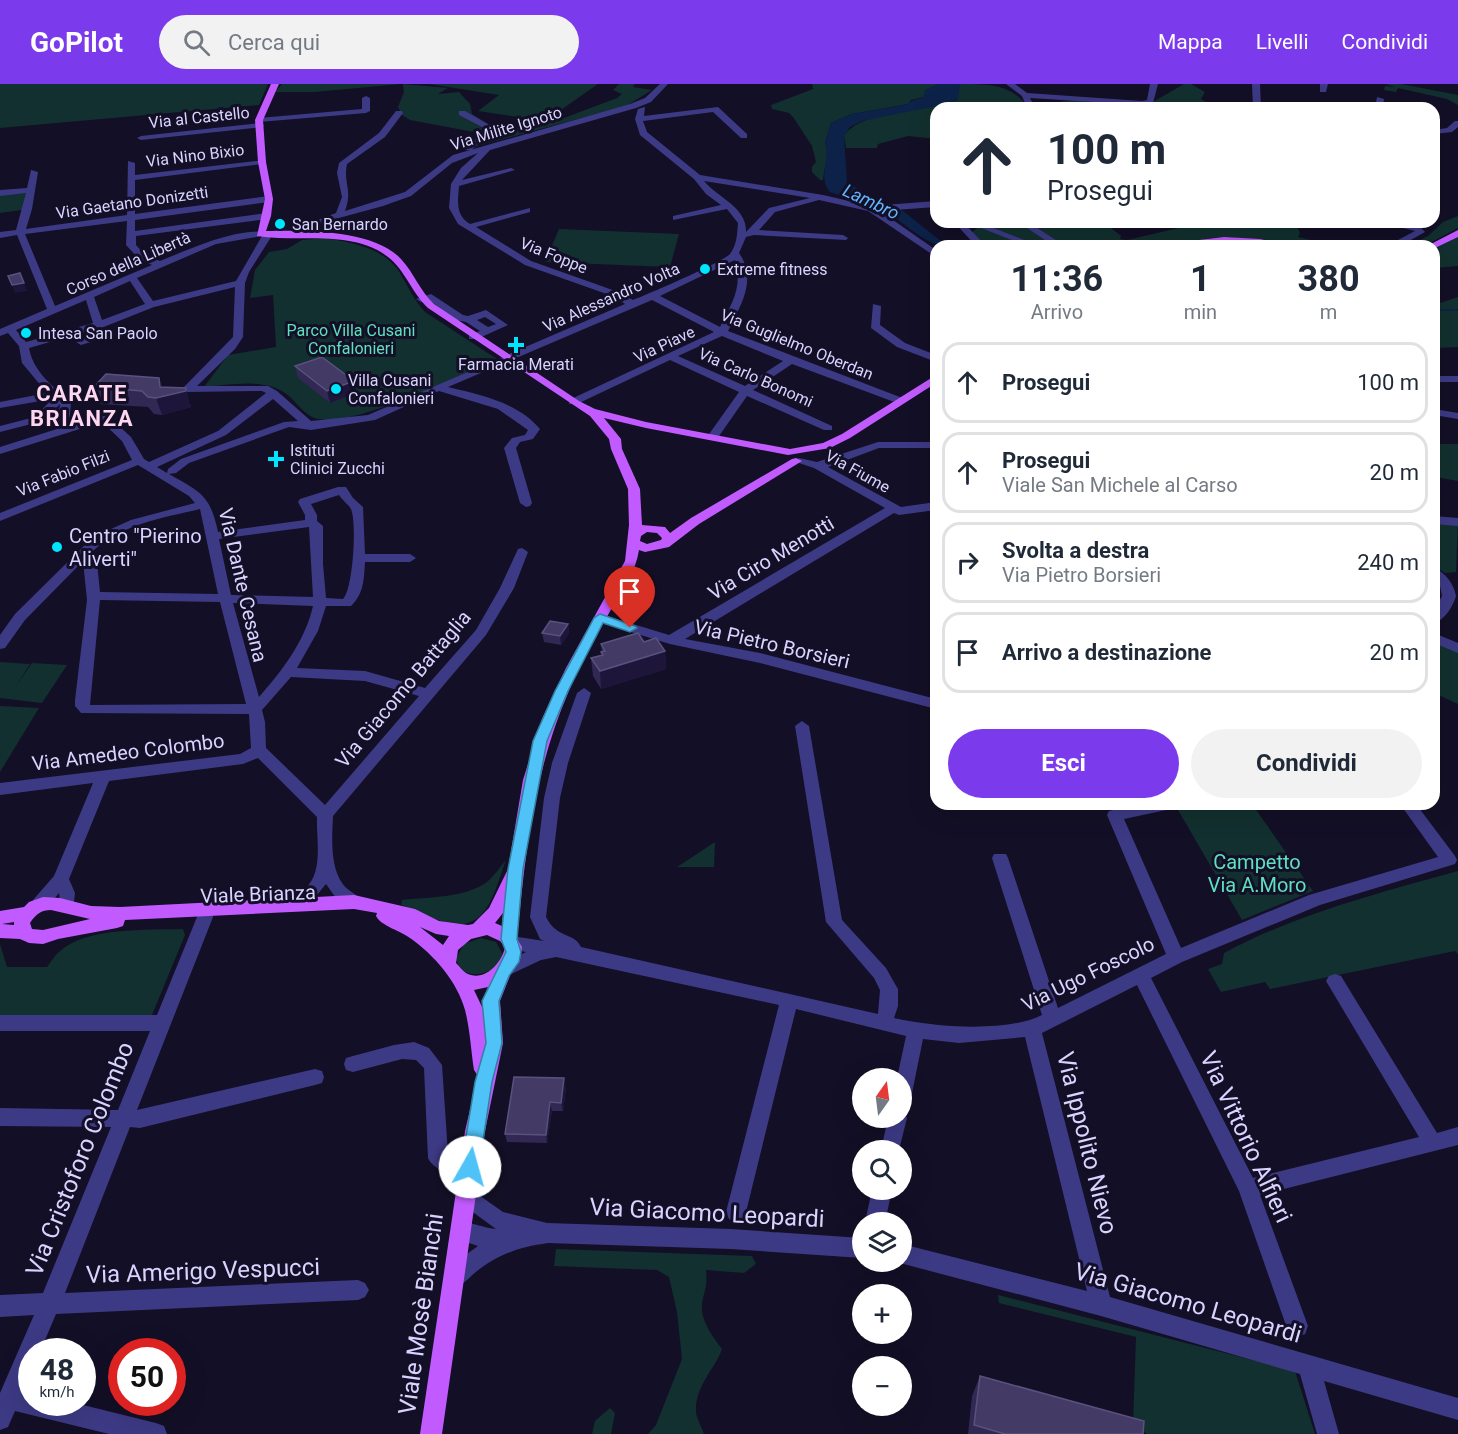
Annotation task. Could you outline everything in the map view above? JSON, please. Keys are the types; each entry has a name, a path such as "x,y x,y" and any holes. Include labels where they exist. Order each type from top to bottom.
{"main road":[{"path":"275,84 260,123 262,162 269,199 264,234 344,238 384,250 405,268 422,298 473,337 581,407 646,425 767,448 792,457"},
{"path":"1440,242 1458,233"},
{"path":"1210,240 1233,238 1246,240"},
{"path":"630,565 695,521 770,476 792,457 826,446 846,436 930,382"},
{"path":"581,407 580,413 603,439 615,441"},
{"path":"615,441 627,428 646,425"},
{"path":"515,869 495,912 450,946 447,960 451,971 460,978 477,982 486,981 504,972 511,962 514,952 510,941 515,869 540,741 565,682 630,565 636,517 634,491 615,441"},
{"path":"636,517 667,535 660,546"},
{"path":"633,539 640,530 695,521"},
{"path":"633,539 640,547 660,546"},
{"name":"Viale Brianza","path":"0,918 55,902 68,907 120,914 354,902 415,916 436,927 473,930"},
{"path":"57,932 67,923 68,907"},
{"path":"24,932 22,923 34,909"},
{"name":"Viale Brianza","path":"0,930 24,932 36,938 119,920 357,911 386,917 404,924 418,933 447,960"},
{"path":"473,930 496,930 510,941"},
{"name":"Viale Mosè Bianchi","path":"431,1434 470,1167 484,1082 494,1043 490,1001 504,972"},
{"name":"Viale Mosè Bianchi","path":"460,978 476,1017 484,1082"}],"street":[{"name":"Via Milite Ignoto","path":"294,234 311,224 408,194 440,166 456,157 616,112 646,101 664,84"},
{"path":"1010,84 1025,95 1028,102"},
{"path":"1147,102 1150,101 1154,84"},
{"path":"1256,84 1257,102"},
{"path":"1025,95 1116,102"},
{"name":"Via al Castello","path":"141,138 366,111 366,98"},
{"path":"646,101 639,119 643,133 697,177 709,192 728,206 739,217 748,233"},
{"path":"639,119 715,109 744,136"},
{"path":"339,216 346,196 341,174 343,163 382,135 399,112"},
{"path":"456,157 494,130 462,112"},
{"path":"1440,131 1456,127"},
{"path":"454,184 464,170 491,146"},
{"name":"Via Nino Bixio","path":"131,178 262,162"},
{"path":"131,163 131,245 134,251 161,265"},
{"path":"454,184 511,170"},
{"path":"34,172 28,209 20,232 53,312"},
{"path":"697,177 875,209 930,204"},
{"name":"Via Foppe","path":"454,184 453,208 458,219 468,227 528,263 618,295 632,304"},
{"path":"0,193 30,190"},
{"path":"735,254 748,233 772,210 823,198"},
{"name":"Via Gaetano Donizetti","path":"0,235 269,199"},
{"path":"676,218 728,206"},
{"path":"875,209 930,250"},
{"name":"Via Foppe","path":"468,227 526,210"},
{"path":"131,234 267,216"},
{"path":"213,223 213,242"},
{"path":"964,228 975,240"},
{"path":"986,228 1019,240"},
{"path":"1032,228 1050,240"},
{"path":"1405,240 1420,232 1413,228"},
{"path":"748,233 843,238"},
{"path":"264,234 240,282 238,337 231,347 187,389 264,388 273,393 319,435"},
{"name":"Corso della Libertà","path":"5,331 213,242 264,234"},
{"name":"Via Alessandro Volta","path":"175,477 185,461 288,424 344,423 371,418 652,296 722,264 735,254"},
{"name":"Via Piave","path":"581,407 671,357 722,332 739,299 744,282 740,261 735,254"},
{"path":"132,277 151,305"},
{"path":"24,346 97,325 151,305 240,282"},
{"path":"81,342 100,336 89,296"},
{"name":"Via Guglielmo Oberdan","path":"652,296 722,332 901,401"},
{"path":"422,298 431,297 487,332"},
{"path":"876,306 875,326 901,345 930,357"},
{"path":"464,318 486,313 503,325 473,337"},
{"path":"5,331 24,346 27,363 57,397 66,403 63,430"},
{"name":"Via Carlo Bonomi","path":"671,357 828,428"},
{"path":"713,438 746,391 791,360"},
{"path":"1440,379 1458,380"},
{"path":"438,388 487,400 525,418 534,429 529,437 516,440 510,448 526,503"},
{"name":"Via Fabio Filzi","path":"0,517 147,467 222,433 273,393"},
{"path":"0,405 57,397"},
{"path":"0,429 39,419 57,397"},
{"path":"1440,413 1458,417"},
{"path":"0,451 104,418 127,439 147,467"},
{"path":"818,466 878,445 930,445"},
{"name":"Via Fiume","path":"792,457 818,466 892,509 899,511 930,507"},
{"name":"Via Dante Cesana","path":"147,467 175,477 204,504 209,514 225,598 258,722 259,750"},
{"path":"93,596 345,603 352,600 360,558 357,507 348,500 342,490 304,502 311,515 311,523"},
{"path":"0,645 20,617 76,561 86,554 97,540 120,528 204,504"},
{"name":"Via Ciro Menotti","path":"670,640 892,509"},
{"path":"1440,520 1458,522"},
{"path":"86,554 92,561 93,596 90,650 82,706 92,711 254,709 275,690 316,621 320,602 317,526 311,523 212,536"},
{"name":"Via Giacomo Battaglia","path":"325,815 481,632 507,588 522,552"},
{"path":"360,558 410,558"},
{"path":"1440,579 1449,593 1449,603 1440,613"},
{"name":"Via Pietro Borsieri","path":"600,618 670,640 760,658 930,702"},
{"path":"1440,640 1458,649"},
{"path":"286,672 365,676 429,694"},
{"path":"579,953 576,948 546,934 538,917 552,798 560,762 584,693"},
{"path":"802,726 834,922 880,973 889,988 889,1006 884,1022"},
{"path":"259,750 325,815 327,857 334,887 345,898 354,902"},
{"name":"Via Amedeo Colombo","path":"0,789 243,759 259,750"},
{"path":"34,909 61,879 103,777"},
{"path":"1138,810 1115,815 1176,957"},
{"name":"Via Ugo Foscolo","path":"510,941 579,953 916,1031 959,1035 1032,1029 1176,957 1315,900 1449,860 1412,810"},
{"path":"290,904 303,899 315,890 327,857"},
{"path":"1000,858 1052,1018"},
{"path":"61,879 67,893 68,907"},
{"name":"Via Cristoforo Colombo","path":"5,1409 205,917"},
{"name":"Via Ugo Foscolo","path":"504,972 538,954 558,950"},
{"name":"Via Vittorio Alfieri","path":"1140,974 1248,1189 1297,1326"},
{"path":"1335,981 1432,1142"},
{"path":"736,1212 789,1000"},
{"path":"0,1023 162,1023"},
{"name":"Via Ippolito Nievo","path":"1032,1029 1101,1305"},
{"path":"908,1068 916,1031"},
{"path":"354,1064 401,1051 414,1050 426,1056 433,1065 438,1158 443,1162 470,1167"},
{"path":"0,1117 145,1118 315,1077"},
{"path":"1248,1189 1458,1136"},
{"name":"Via Giacomo Leopardi","path":"466,1195 498,1220 548,1233"},
{"name":"Via Giacomo Leopardi","path":"461,1231 483,1239 518,1238 548,1233 730,1239 852,1247"},
{"name":"Via Giacomo Leopardi","path":"454,1278 466,1264 478,1256 518,1238"},
{"name":"Via Giacomo Leopardi","path":"912,1257 1101,1305 1458,1409"},
{"name":"Via Amerigo Vespucci","path":"0,1306 358,1290"},
{"path":"1308,1365 1328,1434"},
{"path":"5,1409 156,1434"}],"green space":[{"path":"0,84 268,84 259,105 0,128"},
{"path":"282,84 401,84 315,92 275,92"},
{"path":"403,84 448,88 438,94 459,92 470,104 472,114 490,125 479,132 474,132 410,120 402,115 398,107 404,92"},
{"path":"429,84 598,84 545,121 478,111 499,95"},
{"path":"619,84 635,84 633,87 652,90 626,106 477,146 495,132 564,118 617,98 622,94 613,90"},
{"path":"812,84 939,84 926,90 924,97 911,100 908,104 852,114 831,123 825,143 827,157 823,180 820,180 812,172 812,167 816,162 812,146 789,113 772,109 771,105 813,89"},
{"path":"960,84 980,84 1007,90 1024,102 950,102 957,100"},
{"path":"1184,84 1191,84 1205,92 1201,99 1206,102 1153,102"},
{"path":"1386,84 1401,84 1458,95 1458,105 1447,99 1398,88 1396,92 1384,90 1385,86 1395,87"},
{"path":"1074,100 1098,102 1061,102"},
{"path":"930,106 930,138 908,136 878,144 877,148 846,148 844,136 853,127 879,116"},
{"path":"28,192 22,210 0,213 0,194"},
{"path":"1458,216 1458,228 1435,240 1420,240 1440,228 1443,222"},
{"path":"977,228 1111,228 1121,236 1120,239 1127,240 979,240 972,232"},
{"path":"1178,228 1298,228 1300,233 1298,237 1311,240 1251,240 1229,237 1203,240 1127,240"},
{"path":"559,229 679,234 670,267 545,262"},
{"path":"1458,237 1458,266 1440,268 1440,245"},
{"name":"Parco Villa Cusani Confalonieri","path":"325,238 366,248 385,258 400,273 425,312 497,359 404,400 350,417 328,420 312,417 285,393 266,385 204,387 228,355 276,347 273,295 250,298 255,270 269,252 287,249 302,240"},
{"path":"1458,297 1458,347 1440,348 1440,303"},
{"path":"1440,444 1458,444 1458,481 1441,478"},
{"path":"1440,520 1458,522 1456,572 1445,573 1440,570"},
{"path":"1440,640 1458,649 1458,704 1440,696"},
{"path":"0,662 30,664 16,686 32,663 67,665 42,703 0,698"},
{"path":"0,706 39,708 0,772"},
{"name":"Campetto Via A.Moro","path":"1178,810 1256,810 1313,891 1242,920"},
{"path":"715,842 714,867 677,867"},
{"path":"506,860 486,909 469,923 457,924 441,921 401,905 402,900 446,896 478,887 490,880"},
{"path":"1458,871 1458,954 1455,951 1270,989 1265,982 1221,992 1208,969 1222,964 1224,953 1280,927 1338,906"},
{"path":"183,929 185,935 152,1015 0,1016 0,944 7,967 47,967 59,952 84,938 135,930"},
{"path":"481,938 496,942 503,955 495,968 483,973 471,974 458,965 456,958 464,944"},
{"path":"556,1249 752,1256 756,1264 744,1273 706,1270 703,1316 722,1349 702,1386 697,1402 696,1414 704,1434 648,1434 656,1425 682,1359 677,1312 669,1277 657,1270 554,1266"},
{"path":"998,1295 1295,1371 1315,1434 1147,1434 1133,1424 1136,1337 999,1303"},
{"path":"610,1408 615,1413 611,1434 592,1434 595,1421"}],"water":[{"name":"Lambro","path":"939,84 960,84 958,99 951,102 930,102 930,107 862,121 850,127 844,136 847,182 871,197 896,206 878,208 830,192 826,186 824,174 825,143 831,123 852,114 908,104 924,97 925,90"},
{"path":"898,207 939,240 930,240 930,242 881,209"}],"building":[{"path":"20,273 24,283 12,285 8,276"},
{"path":"322,357 354,381 327,391 295,366"},
{"path":"106,374 159,378 160,387 186,388 186,391 156,398 148,397 142,391 94,387"},
{"path":"550,621 568,624 560,636 542,633"},
{"path":"638,633 644,642 656,638 665,651 600,671 591,658 603,655 601,652 605,651 601,644"},
{"path":"514,1077 564,1078 561,1103 550,1102 546,1135 505,1134"},
{"path":"980,1376 1144,1421 1143,1434 1005,1434 974,1425"}],"waterway":[{"path":"1440,310 1458,310"}],"place":[{"name":"San Bernardo","path":"280,224"},
{"name":"Extreme fitness","path":"705,269"},
{"name":"Intesa San Paolo","path":"26,333"},
{"name":"Farmacia Merati","path":"516,345"},
{"name":"Villa Cusani Confalonieri","path":"336,389"},
{"name":"Istituti Clinici Zucchi","path":"276,459"},
{"name":"Centro \"Pierino Aliverti\"","path":"57,547"}],"district":[{"name":"CARATE BRIANZA","path":"82,406"}],"route":[{"path":"470,1167 474,1131 494,1043 490,1001 514,952 509,939 515,869 535,757 561,691 600,618 630,628"}]}
